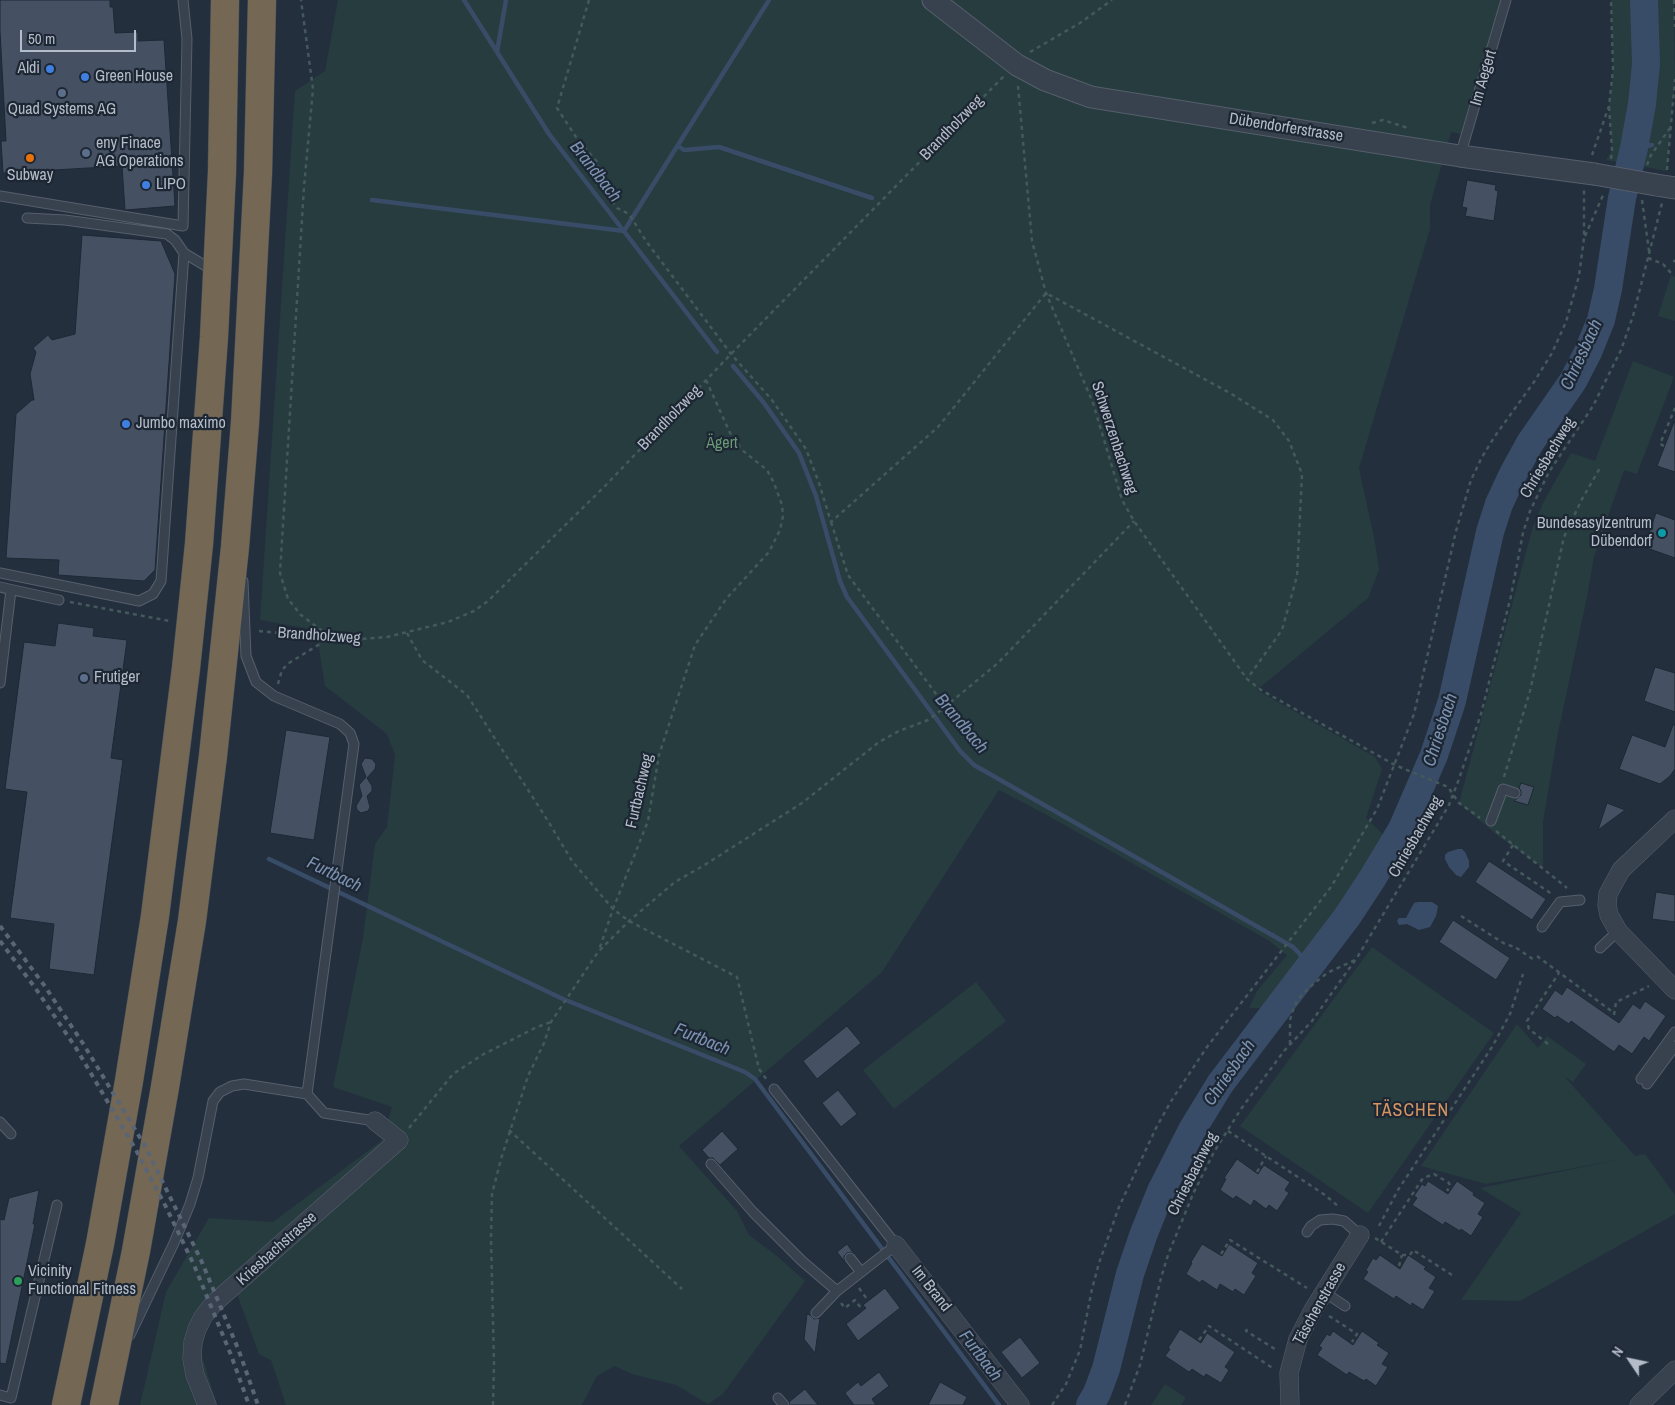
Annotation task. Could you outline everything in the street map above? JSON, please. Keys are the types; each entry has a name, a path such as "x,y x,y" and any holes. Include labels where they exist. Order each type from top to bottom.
{"highway":[{"path":"66,1405 98,1252 143,998 167,833 186,668 199,544 217,273 222,172 226,0"},
{"path":"104,1405 154,1150 192,921 214,756 238,508 255,255 262,0"}],"street":[{"name":"Dübendorferstrasse","path":"933,0 1025,59 1045,80 1091,97 1460,156 1594,174 1665,186"},
{"path":"1675,819 1621,870 1608,894 1607,905 1609,915 1618,931 1675,990"},
{"name":"Kriesbachstrasse","path":"206,1405 195,1375 192,1358 193,1342 203,1317 213,1304 399,1140 375,1121"},
{"name":"Täschenstrasse","path":"1290,1405 1289,1373 1292,1355 1318,1292 1366,1235"},
{"name":"Im Brand","path":"894,1246 1020,1405"},
{"path":"1639,1405 1675,1370"}],"lane":[{"path":"0,196 183,226 187,39 183,0"},
{"name":"Im Aegert","path":"1460,156 1506,0"},
{"path":"27,218 65,220 167,234 175,240 184,253 217,273"},
{"path":"0,573 139,600 153,594 161,581 184,253"},
{"path":"238,508 246,616 246,656 254,678 274,696 340,724 350,733 354,744 307,1094"},
{"path":"0,587 59,600"},
{"path":"0,682 11,590"},
{"path":"1493,826 1503,789 1515,793"},
{"path":"1542,927 1560,902 1580,900"},
{"path":"1600,948 1618,931"},
{"path":"1675,1032 1644,1081 1675,1046"},
{"path":"111,1374 153,1288 190,1204 198,1178 210,1111 213,1101 220,1092 232,1086 244,1084 307,1094 324,1113 375,1121"},
{"path":"774,1089 894,1246 837,1291 816,1313"},
{"path":"0,1122 11,1134"},
{"path":"711,1164 753,1212 802,1261 837,1291"},
{"path":"0,1395 11,1398 57,1205"},
{"path":"1307,1232 1311,1226 1320,1220 1332,1219 1344,1221 1366,1235"},
{"path":"850,1258 861,1272"},
{"path":"1318,1292 1345,1306"}],"path":[{"path":"282,670 294,658 328,639 321,630 301,615 288,599 280,573 304,186 312,104 312,75 304,32 301,0"},
{"path":"589,0 557,108 578,140 598,163 598,181 617,208 629,214 646,241 731,354 772,400 806,448 848,575 945,706"},
{"name":"Brandholzweg","path":"259,631 328,639 368,639 407,633 461,617 488,601 605,486 992,86 1025,59 1112,0"},
{"path":"1611,0 1613,69"},
{"path":"1674,0 1675,27"},
{"name":"Schwerzenbachweg","path":"1025,59 1032,241 1046,293 1093,403 1122,500 1134,521 1247,679 1261,690 1400,768 1448,787 1453,794"},
{"name":"Chriesbachweg","path":"1126,1405 1140,1365 1161,1278 1175,1235 1203,1174 1241,1109 1290,1044 1312,1021 1355,960 1449,805 1481,714 1530,511 1549,472 1593,406 1607,381 1633,316 1654,237 1665,186 1675,79"},
{"path":"1366,124 1383,120 1409,128"},
{"path":"1052,1405 1066,1384 1080,1350 1099,1263 1119,1207 1141,1157 1173,1098 1190,1072 1320,901 1344,866 1376,809 1414,714 1456,532 1471,480 1482,456 1552,353 1566,322 1582,255"},
{"path":"1648,258 1663,264 1670,272 1675,273"},
{"path":"831,522 938,427 1046,293 1230,393 1273,420 1290,441 1302,474 1298,576 1282,630 1247,679"},
{"name":"Furtbachweg","path":"598,952 648,821 660,755 695,645 726,598 768,552 780,530 783,516 782,505 767,470 742,450 731,434 706,380"},
{"path":"1664,446 1660,444 1675,408"},
{"path":"1503,789 1504,774 1530,691 1564,537 1582,499 1600,468"},
{"path":"493,1405 492,1194 509,1130 528,1076 544,1043 551,1022 598,952 629,921 676,882 802,803 879,742 899,731 928,720 940,711 998,662 1134,521"},
{"path":"59,600 172,621"},
{"path":"407,633 422,660 467,695 572,861 613,909 629,921 737,976 760,1069 774,1089"},
{"path":"1453,794 1459,803 1481,819"},
{"path":"1493,826 1513,845 1580,900"},
{"path":"1513,845 1503,861 1556,896 1560,902"},
{"path":"1461,916 1504,944 1515,947 1534,960"},
{"path":"1537,956 1575,982 1614,1014 1616,1002 1655,984"},
{"path":"1290,1044 1290,1020 1299,998 1327,973 1355,960"},
{"path":"1548,1044 1529,1028 1527,1021 1560,973"},
{"path":"1379,1226 1398,1190 1492,1047 1510,1014 1523,974"},
{"path":"415,1120 454,1074 482,1055 537,1027 551,1022"},
{"path":"509,1130 682,1289"},
{"path":"1228,1131 1326,1195 1341,1208 1344,1221"},
{"path":"1256,1172 1266,1156"},
{"path":"1382,1242 1423,1178 1434,1174 1449,1183 1450,1186 1447,1191"},
{"path":"1366,1235 1402,1254 1410,1255 1413,1250 1452,1275"},
{"path":"1221,1254 1230,1240 1318,1292"},
{"path":"1399,1266 1402,1254"},
{"path":"856,1301 861,1308"},
{"path":"1323,1312 1357,1334 1352,1342"},
{"path":"1199,1340 1209,1326 1275,1370"},
{"path":"1247,1329 1246,1331 1280,1352"}],"green space":[{"name":"Ägert","path":"338,0 1501,0 1461,134 1451,132 1430,205 1430,229 1359,468 1379,570 1368,598 1257,690 1375,757 1382,769 1366,818 1385,836 1330,926 1264,1008 1249,1008 1257,991 1287,955 1268,940 999,790 882,972 679,1146 737,1211 749,1235 777,1256 805,1281 723,1394 708,1404 676,1385 632,1374 614,1366 597,1376 582,1405 286,1405 271,1360 259,1354 237,1294 208,1323 201,1353 217,1405 140,1405 166,1292 209,1218 273,1222 381,1141 392,1107 333,1087 363,938 375,844 387,827 395,755 387,734 325,686 316,630 260,620 295,91 325,71"},
{"path":"1611,0 1674,0 1675,79 1667,171 1606,160 1612,150 1609,106 1613,69"},
{"path":"1671,275 1675,277 1675,321 1658,316"},
{"path":"1633,361 1674,377 1637,474 1624,470 1594,557 1557,738 1543,822 1543,868 1497,835 1459,803 1533,526 1543,503 1571,453 1595,461"},
{"path":"1372,947 1494,1033 1368,1213 1240,1126"},
{"path":"976,982 1006,1021 894,1109 863,1070"},
{"path":"1517,1024 1538,1048 1547,1036 1586,1064 1573,1082 1564,1076 1635,1156 1645,1154 1675,1195 1675,1214 1520,1301 1461,1300 1521,1213 1480,1188 1618,1160 1486,1184 1421,1166"},
{"path":"1165,1384 1186,1398 1181,1405 1151,1405"}],"water":[{"path":"1462,849 1465,852 1469,861 1469,867 1461,877 1456,875 1445,859 1445,855 1448,852"},
{"path":"1432,902 1438,906 1436,916 1430,927 1419,930 1407,924 1399,925 1397,921 1399,918 1406,918 1414,903"}],"building":[{"name":"Green House","path":"0,0 110,0 110,7 113,7 115,33 138,32 138,41 164,40 175,206 125,210 122,166 3,173 1,141 6,141"},
{"path":"1467,180 1496,185 1495,190 1498,191 1494,221 1465,216 1467,208 1462,207"},
{"path":"82,235 161,241 175,274 155,570 144,581 58,575 59,560 6,558 16,414 34,400 30,374 36,352 33,348 48,335 52,340 75,334"},
{"path":"1675,422 1675,472 1657,466"},
{"name":"Bundesasylzentrum Dübendorf","path":"1656,513 1675,520 1675,558 1644,547"},
{"path":"58,623 94,628 93,636 127,640 111,758 123,760 94,975 49,969 54,924 10,918 27,792 5,789 24,642 55,646"},
{"path":"1655,667 1675,673 1675,712 1644,701"},
{"path":"1673,725 1675,725 1675,769 1670,776 1660,784 1619,769 1632,735 1665,747"},
{"path":"286,730 330,737 314,840 270,833"},
{"path":"365,758 372,759 376,764 375,769 367,778 372,786 372,791 367,796 370,807 368,811 361,813 357,810 356,806 362,796 359,785 366,777 361,764"},
{"path":"1521,783 1534,787 1528,805 1514,801 1521,795 1519,788"},
{"path":"1607,803 1625,810 1598,830"},
{"path":"1489,861 1546,899 1532,920 1475,882"},
{"path":"1656,892 1675,895 1675,922 1652,919"},
{"path":"1453,920 1510,958 1496,980 1439,942"},
{"path":"1567,987 1619,1023 1633,1004 1640,1009 1645,1001 1666,1016 1649,1041 1644,1037 1632,1054 1619,1045 1614,1052 1571,1021 1569,1024 1557,1016 1555,1018 1542,1009 1555,990 1562,995"},
{"path":"847,1026 861,1043 817,1079 803,1061"},
{"path":"838,1090 857,1114 841,1127 822,1103"},
{"path":"722,1131 738,1149 720,1165 713,1158 709,1158 702,1150"},
{"path":"1237,1159 1258,1174 1264,1165 1290,1182 1285,1190 1289,1193 1277,1211 1269,1205 1266,1209 1254,1200 1251,1206 1236,1196 1233,1199 1220,1190 1226,1179 1224,1178"},
{"path":"1428,1181 1448,1194 1457,1181 1485,1203 1478,1214 1483,1217 1471,1236 1445,1222 1443,1225 1412,1205 1417,1198 1414,1196 1422,1184 1425,1186"},
{"path":"39,1190 33,1224 35,1224 6,1364 0,1363 0,1219 4,1220 9,1198"},
{"path":"847,1244 854,1254 847,1253 844,1256 844,1261 837,1252"},
{"path":"1202,1244 1222,1256 1229,1244 1258,1263 1252,1273 1256,1276 1244,1295 1235,1289 1233,1292 1220,1284 1217,1290 1202,1280 1200,1283 1186,1274"},
{"path":"1380,1255 1400,1269 1408,1255 1426,1267 1424,1269 1436,1277 1429,1288 1435,1291 1423,1310 1412,1303 1411,1306 1396,1296 1394,1299 1363,1279 1368,1272 1366,1270 1373,1258 1376,1260"},
{"path":"885,1288 900,1308 858,1341 846,1324 866,1308 863,1305"},
{"path":"807,1314 814,1319 820,1318 815,1353 804,1339"},
{"path":"1180,1329 1201,1343 1207,1333 1235,1352 1225,1367 1229,1370 1221,1383 1206,1374 1204,1377 1192,1369 1189,1372 1165,1356"},
{"path":"1333,1331 1353,1345 1362,1331 1389,1353 1382,1364 1388,1367 1376,1386 1366,1379 1364,1381 1349,1372 1347,1375 1317,1355 1322,1348 1319,1346 1327,1334 1330,1336"},
{"path":"1020,1337 1040,1363 1022,1378 1001,1352"},
{"path":"879,1372 889,1386 872,1399 876,1405 854,1405 845,1393 858,1382 861,1386"},
{"path":"940,1382 967,1397 963,1405 928,1405"},
{"path":"805,1389 818,1405 790,1405 789,1402"}],"waterway":[{"name":"Brandbach","path":"464,0 549,134 717,352"},
{"path":"497,52 506,0"},
{"path":"372,200 624,231 769,0"},
{"name":"Chriesbach","path":"1090,1405 1097,1393 1106,1369 1130,1274 1144,1233 1161,1191 1192,1130 1220,1084 1347,917 1372,879 1402,829 1434,755 1452,701 1490,532 1499,504 1530,443 1573,381 1588,352 1601,320 1608,289 1622,198 1642,104 1646,64 1644,0"},
{"path":"1634,148 1652,145"},
{"path":"678,146 684,150 719,147 872,198"},
{"name":"Brandbach","path":"733,366 764,403 799,453 816,496 840,581 847,597 960,751 974,765 1293,947 1299,953 1308,969"},
{"name":"Furtbach","path":"269,859 563,999 745,1072 755,1079 999,1405"}],"railway":[{"path":"0,926 44,985 84,1045 145,1146 201,1260 239,1351 258,1405"},
{"path":"0,941 36,989 76,1048 136,1150 194,1265 231,1355 249,1405"}],"place":[{"name":"Aldi","path":"50,69"},
{"name":"Green House","path":"85,77"},
{"name":"Quad Systems AG","path":"62,93"},
{"name":"eny Finace AG Operations","path":"86,153"},
{"name":"Subway","path":"30,158"},
{"name":"LIPO","path":"146,185"},
{"name":"Jumbo maximo","path":"126,424"},
{"name":"Bundesasylzentrum Dübendorf","path":"1662,533"},
{"name":"Frutiger","path":"84,678"},
{"name":"Vicinity Functional Fitness","path":"18,1281"}],"district":[{"name":"TÄSCHEN","path":"1411,1111"}]}
